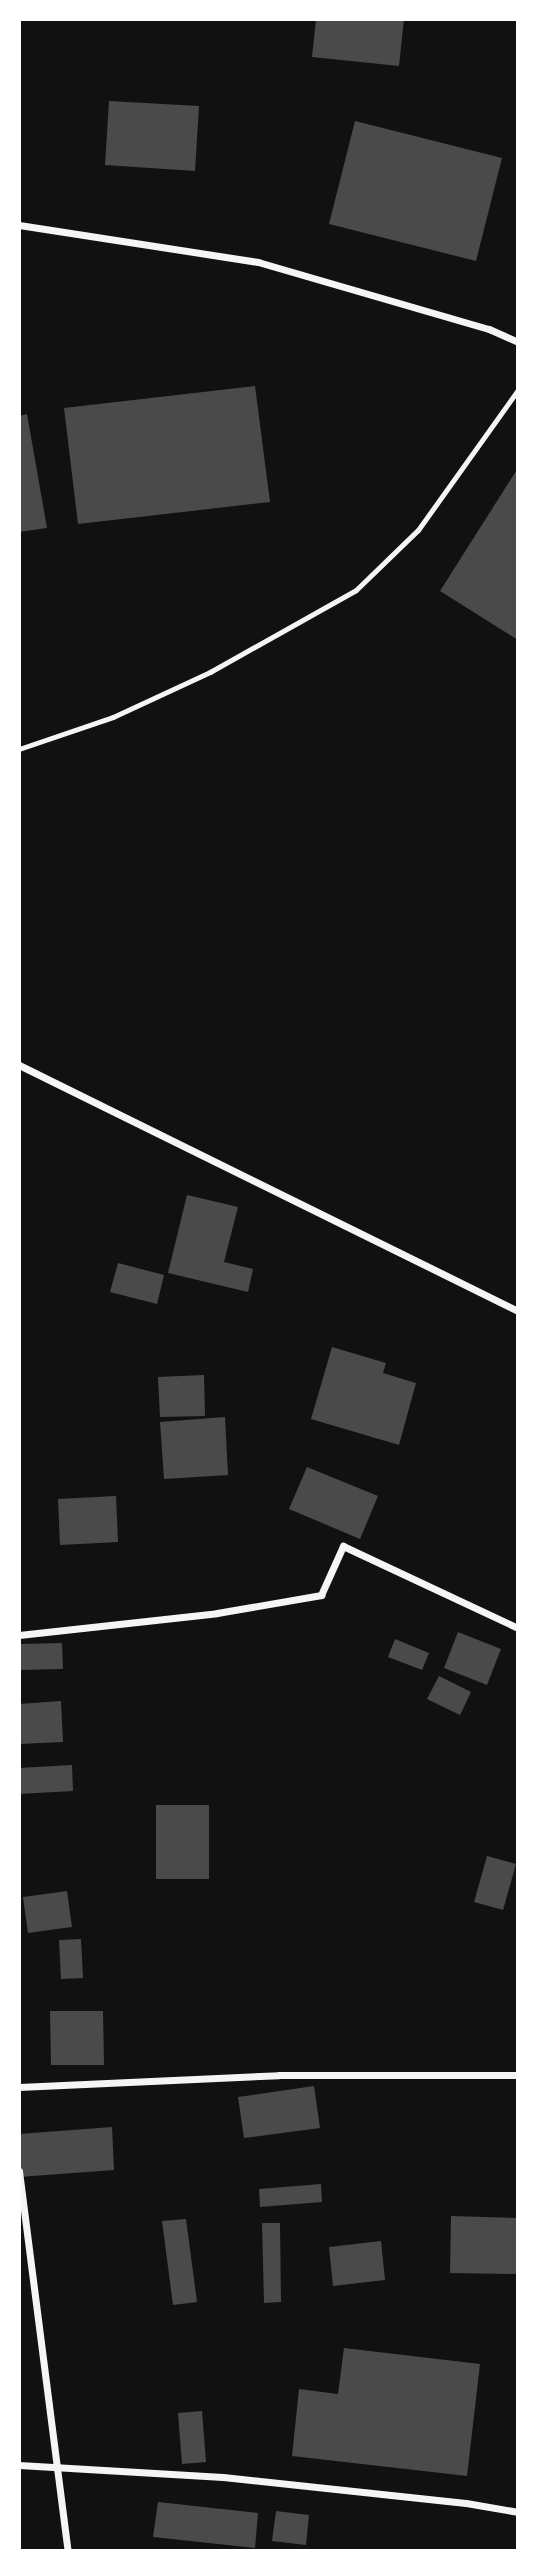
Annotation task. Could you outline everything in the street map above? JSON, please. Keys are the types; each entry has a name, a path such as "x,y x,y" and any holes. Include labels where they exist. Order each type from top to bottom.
{"street":[{"path":"19,225 258,262 489,329 518,342"},
{"path":"19,1065 518,1311"},
{"path":"19,1635 217,1613 321,1595 343,1546 518,1628"},
{"path":"19,2087 279,2075 518,2075"},
{"path":"19,2171 68,2551"},
{"path":"19,2465 223,2477 466,2503 518,2512"}],"lane":[{"path":"19,749 113,717 210,672 356,590 418,530 518,390"}],"building":[{"path":"316,19 404,19 399,66 312,57"},
{"path":"109,101 199,106 195,171 105,165"},
{"path":"355,121 502,158 476,261 329,224"},
{"path":"255,386 270,502 78,524 64,408"},
{"path":"27,414 47,528 19,532 19,416"},
{"path":"518,468 518,640 440,591"},
{"path":"187,1195 238,1207 224,1262 253,1269 248,1292 168,1273"},
{"path":"118,1263 164,1275 157,1304 110,1292"},
{"path":"332,1347 386,1363 383,1373 416,1383 399,1445 311,1419"},
{"path":"204,1375 205,1416 160,1417 158,1377"},
{"path":"225,1417 228,1475 164,1479 160,1422"},
{"path":"307,1467 378,1496 360,1539 289,1509"},
{"path":"116,1496 118,1542 60,1545 58,1499"},
{"path":"458,1632 501,1649 487,1685 444,1668"},
{"path":"395,1639 429,1653 422,1670 388,1657"},
{"path":"62,1643 63,1669 19,1670 19,1644"},
{"path":"439,1676 471,1692 460,1715 427,1699"},
{"path":"61,1701 63,1742 19,1744 19,1704"},
{"path":"72,1765 73,1791 19,1794 19,1768"},
{"path":"156,1805 209,1805 209,1879 156,1879"},
{"path":"487,1856 516,1864 503,1910 474,1902"},
{"path":"67,1891 72,1927 28,1933 23,1897"},
{"path":"81,1939 83,1978 61,1979 59,1940"},
{"path":"50,2011 103,2011 104,2065 51,2065"},
{"path":"314,2086 320,2128 244,2138 238,2097"},
{"path":"112,2127 114,2170 19,2177 19,2134"},
{"path":"321,2184 322,2202 260,2207 259,2189"},
{"path":"451,2216 518,2218 518,2274 450,2273"},
{"path":"186,2219 197,2302 173,2305 162,2221"},
{"path":"262,2223 280,2223 281,2302 264,2303"},
{"path":"381,2241 385,2280 333,2286 329,2247"},
{"path":"344,2348 480,2364 467,2476 292,2456 299,2389 338,2394"},
{"path":"202,2411 206,2462 182,2464 178,2413"},
{"path":"158,2502 258,2513 255,2548 153,2537"},
{"path":"276,2511 309,2515 306,2545 272,2541"}]}
